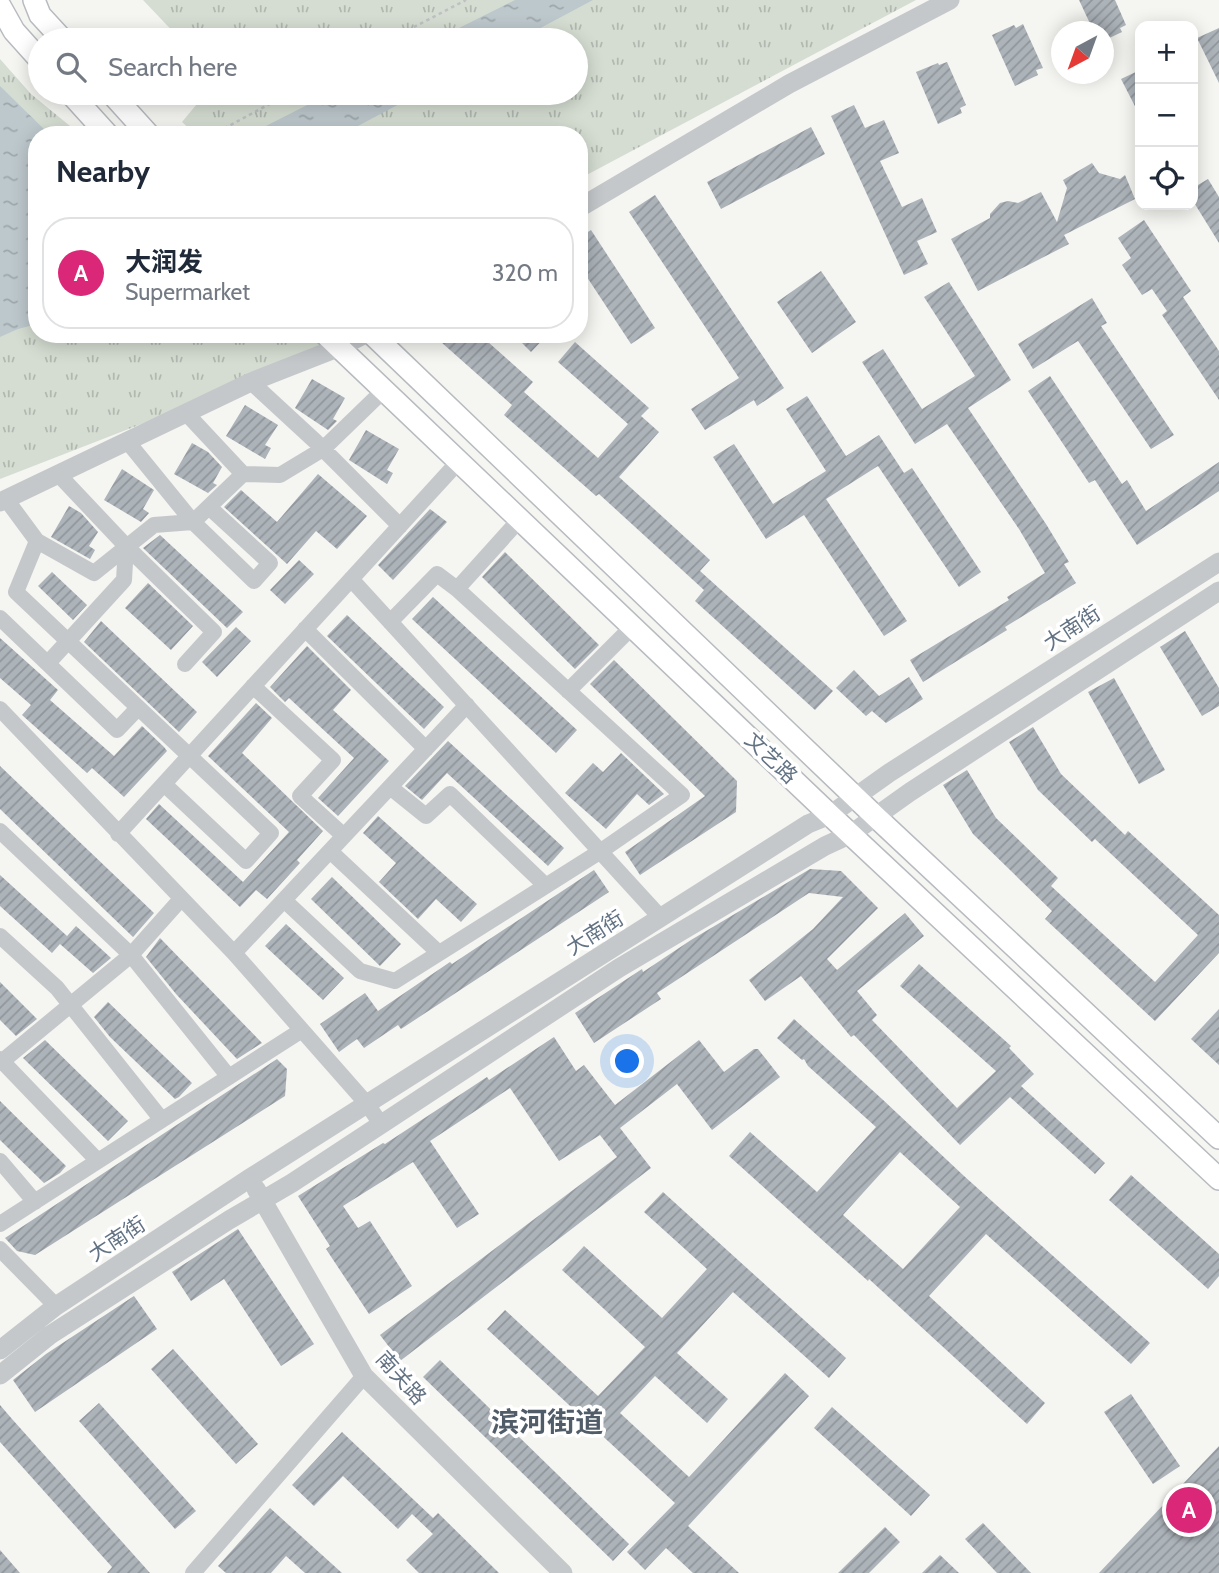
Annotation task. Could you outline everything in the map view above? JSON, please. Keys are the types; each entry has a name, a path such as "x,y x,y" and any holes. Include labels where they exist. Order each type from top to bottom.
{"main road":[{"path":"34,0 40,15 52,28"},
{"path":"0,6 14,31 28,47"},
{"path":"81,105 100,126"},
{"path":"122,105 141,126"},
{"name":"文艺路","path":"335,343 830,815 1219,1179"},
{"name":"文艺路","path":"381,343 876,817 1219,1138"}],"street":[{"path":"588,203 789,84 950,0"},
{"path":"243,474 193,523 153,525 94,573 37,541 3,501 329,343"},
{"path":"251,382 400,526"},
{"path":"186,413 243,474 280,475 323,449 385,389"},
{"path":"127,441 193,523 254,581 270,563 209,507"},
{"path":"118,834 460,460"},
{"path":"58,474 126,546 214,632 185,664"},
{"path":"457,590 521,518"},
{"path":"0,610 16,592 37,541"},
{"path":"48,663 124,580 126,546"},
{"name":"大南街","path":"0,1350 56,1306 250,1178 808,824 830,815 923,751 1219,562"},
{"path":"284,900 360,971 395,981 601,851 682,795 437,574 390,622"},
{"path":"351,579 661,918"},
{"name":"大南街","path":"0,1375 50,1335 262,1199 292,1183 619,968 825,846 851,834 909,792 1219,591"},
{"path":"16,592 271,833 246,861 164,784"},
{"path":"0,618 117,730 138,708"},
{"path":"568,691 633,626"},
{"path":"305,629 426,748"},
{"path":"253,686 333,760 300,796 344,836"},
{"path":"234,953 467,705"},
{"path":"4,721 234,953 367,1104 381,1124"},
{"path":"390,787 426,816 450,794 546,886"},
{"path":"0,831 131,955 229,1077"},
{"path":"330,851 439,953"},
{"path":"98,1161 1,1061 131,955 181,899"},
{"path":"0,936 57,988 162,1120"},
{"path":"0,1224 302,1031"},
{"path":"0,1161 35,1202"},
{"name":"南关路","path":"250,1178 364,1376 563,1573"},
{"path":"0,1249 56,1306"},
{"path":"193,1573 364,1376"}],"path":[{"path":"412,28 466,0"},
{"path":"229,126 268,105"}],"green space":[{"path":"143,0 916,0 588,174 588,126 186,126 182,122 196,105 588,105 588,28 170,28"},
{"path":"0,59 28,91 28,105 44,105 70,126 28,126 28,343 335,343 340,347 0,479"}],"water":[{"path":"515,0 593,0 540,28 459,28"},
{"path":"0,86 41,126 28,126 28,326 0,337"},
{"path":"307,105 397,105 358,126 266,126"}],"building":[{"path":"1079,0 1115,0 1126,25 1120,28 1122,32 1114,36 1114,21 1089,21"},
{"path":"1023,24 1043,68 1036,70 1038,75 1015,86 992,35"},
{"path":"1219,28 1219,83 1198,40 1198,38"},
{"path":"947,62 966,105 960,108 962,113 938,124 916,72"},
{"path":"1135,72 1135,106 1121,79"},
{"path":"854,105 865,128 884,120 899,153 880,161 902,207 922,198 937,232 917,241 928,264 904,275 831,116"},
{"path":"811,127 825,154 721,209 707,182"},
{"path":"1092,163 1099,173 1120,179 1125,175 1135,199 1064,235 1069,244 978,291 951,239 990,218 990,214 1000,203 1018,203 1041,192 1057,222 1067,188 1063,180"},
{"path":"1208,179 1219,197 1219,243 1198,209 1198,185"},
{"path":"655,195 784,388 757,406 754,400 705,430 691,409 739,378 629,212"},
{"path":"1144,220 1191,291 1183,297 1219,351 1219,400 1162,315 1167,311 1152,289 1142,295 1122,265 1131,258 1118,238"},
{"path":"591,230 655,328 631,344 588,279 588,232"},
{"path":"821,271 856,322 812,353 777,302"},
{"path":"949,282 1011,380 968,408 1046,524 1069,562 1064,564 1076,583 923,682 910,660 1009,600 1007,597 1045,573 1019,529 947,424 915,444 862,362 883,349 922,409 975,376 924,297"},
{"path":"1092,298 1107,323 1101,326 1174,435 1151,449 1078,341 1033,369 1018,344"},
{"path":"442,343 489,343 533,382 524,392 598,458 628,424 558,362 576,343 649,408 641,416 659,432 619,477 710,560 700,571 833,691 815,710 695,601 704,590 599,494 596,496 504,415 512,405"},
{"path":"522,343 540,343 531,352"},
{"path":"1050,376 1122,484 1127,480 1146,511 1219,462 1219,491 1137,545 1095,480 1089,483 1028,391"},
{"path":"312,379 345,398 333,419 337,421 328,430 295,408"},
{"path":"807,396 846,456 879,435 904,473 912,468 981,572 959,587 878,466 826,499 907,621 884,636 804,515 766,539 713,457 734,444 773,504 826,471 786,409"},
{"path":"245,405 278,425 265,445 271,448 265,459 226,436"},
{"path":"366,430 399,449 387,470 393,473 387,484 349,460"},
{"path":"192,443 208,452 222,467 213,483 217,485 208,493 174,474"},
{"path":"122,469 154,490 143,509 149,513 141,522 104,500"},
{"path":"318,474 367,516 337,549 316,531 287,564 224,507 241,490 277,522"},
{"path":"69,506 81,513 98,532 89,546 95,550 90,559 51,537"},
{"path":"430,509 447,522 393,580 378,565"},
{"path":"160,535 243,612 227,628 143,548"},
{"path":"505,552 599,645 575,669 482,577"},
{"path":"299,560 314,574 285,604 270,590"},
{"path":"52,572 87,605 73,620 38,586"},
{"path":"148,583 193,626 171,650 125,608"},
{"path":"433,597 577,730 556,753 412,619"},
{"path":"347,615 444,707 424,729 327,636"},
{"path":"101,621 197,712 179,732 84,642"},
{"path":"236,627 251,641 217,677 202,662"},
{"path":"1185,631 1219,688 1219,706 1202,716 1160,647"},
{"path":"0,638 58,690 50,700 114,756 142,726 167,751 124,797 92,768 87,773 22,715 31,705 0,678"},
{"path":"307,646 351,690 333,710 389,761 338,816 318,798 354,758 289,698 285,702 270,687"},
{"path":"614,660 737,781 736,812 640,875 625,852 705,796 590,684"},
{"path":"854,670 879,696 909,677 923,699 886,723 872,711 866,716 836,688"},
{"path":"1114,678 1165,770 1139,784 1088,692"},
{"path":"256,703 272,718 242,753 323,831 297,860 300,863 267,899 256,890 240,907 146,819 159,804 243,882 289,832 208,756"},
{"path":"1033,727 1061,774 1125,835 1128,831 1219,915 1219,953 1155,1021 1045,919 1052,911 973,834 943,785 967,770 996,818 1058,878 1051,886 1155,982 1198,935 1095,839 1092,842 1038,790 1009,742"},
{"path":"448,741 564,848 548,866 447,773 422,800 405,786"},
{"path":"621,753 664,794 649,805 637,794 606,829 565,793 593,763 603,772"},
{"path":"0,766 154,913 133,937 0,809"},
{"path":"378,816 477,904 461,922 436,899 418,919 379,882 396,863 363,833"},
{"path":"810,869 841,871 878,908 827,959 837,970 905,913 924,936 857,991 877,1015 872,1020 957,1108 996,1071 900,986 919,964 1011,1046 1009,1048 1034,1074 1021,1086 1105,1163 1095,1174 1010,1097 960,1145 854,1035 851,1037 801,976 765,1001 749,980 813,929 843,897 809,893 657,993 661,999 594,1043 575,1013 642,969 643,972"},
{"path":"594,870 609,892 401,1029 398,1025 364,1048 357,1039 339,1052 320,1024 365,993 378,1011"},
{"path":"0,875 67,936 52,953 0,906"},
{"path":"332,877 401,944 380,966 311,899"},
{"path":"286,924 344,978 323,1000 265,946"},
{"path":"76,926 111,958 93,973 60,944"},
{"path":"160,938 262,1043 237,1059 176,994 146,957"},
{"path":"0,982 37,1019 16,1036 0,1020"},
{"path":"108,1002 192,1083 179,1097 175,1099 110,1037 94,1017"},
{"path":"1219,1009 1219,1065 1191,1039"},
{"path":"794,1019 1150,1343 1131,1364 986,1234 929,1296 1045,1403 1027,1424 869,1279 868,1281 729,1156 750,1132 817,1192 876,1127 808,1066 804,1059 777,1038","holes":["900,1152 960,1207 903,1269 843,1215"]},
{"path":"554,1037 576,1071 584,1065 615,1105 699,1040 724,1072 754,1049 758,1049 780,1077 712,1130 677,1084 620,1128 651,1168 400,1361 380,1335 617,1157 600,1135 559,1161 510,1088 430,1141 479,1214 457,1228 413,1162 343,1206 358,1228 370,1221 412,1286 369,1314 326,1249 330,1246 298,1196 385,1144 487,1077 489,1080"},
{"path":"45,1040 128,1121 108,1141 23,1058"},
{"path":"277,1059 287,1069 285,1096 35,1255 17,1251 5,1238"},
{"path":"0,1101 66,1166 60,1173 44,1183 0,1140"},
{"path":"1131,1175 1219,1254 1219,1276 1208,1289 1109,1200"},
{"path":"663,1192 846,1358 829,1378 733,1292 677,1353 728,1399 707,1423 655,1376 620,1413 689,1477 785,1373 809,1396 688,1526 739,1573 693,1573 666,1548 645,1570 627,1552 675,1503 487,1329 505,1310 598,1396 645,1347 562,1270 584,1246 662,1318 707,1269 644,1212"},
{"path":"238,1229 314,1344 281,1366 224,1279 191,1301 172,1272"},
{"path":"134,1296 157,1329 35,1412 13,1380 46,1354"},
{"path":"173,1349 258,1444 236,1464 151,1369"},
{"path":"440,1360 629,1544 613,1561 423,1377"},
{"path":"1131,1394 1180,1466 1153,1484 1104,1412"},
{"path":"99,1403 196,1511 175,1529 79,1421"},
{"path":"0,1405 150,1573 107,1573 112,1567 0,1442"},
{"path":"832,1407 930,1495 911,1516 814,1428"},
{"path":"342,1432 433,1518 438,1513 499,1573 419,1573 406,1560 433,1534 412,1514 398,1529 343,1476 314,1506 292,1485"},
{"path":"1219,1446 1219,1573 1099,1573 1183,1484"},
{"path":"270,1508 342,1573 305,1573 286,1556 271,1573 226,1573 218,1566"},
{"path":"983,1523 1031,1573 997,1573 965,1539"},
{"path":"885,1527 900,1542 869,1573 838,1573"},
{"path":"0,1550 20,1573 0,1573"},
{"path":"940,1555 959,1573 922,1573"}],"place":[{"name":"大润发","path":"1189,1510"}],"district":[{"name":"滨河街道","path":"547,1422"}]}
